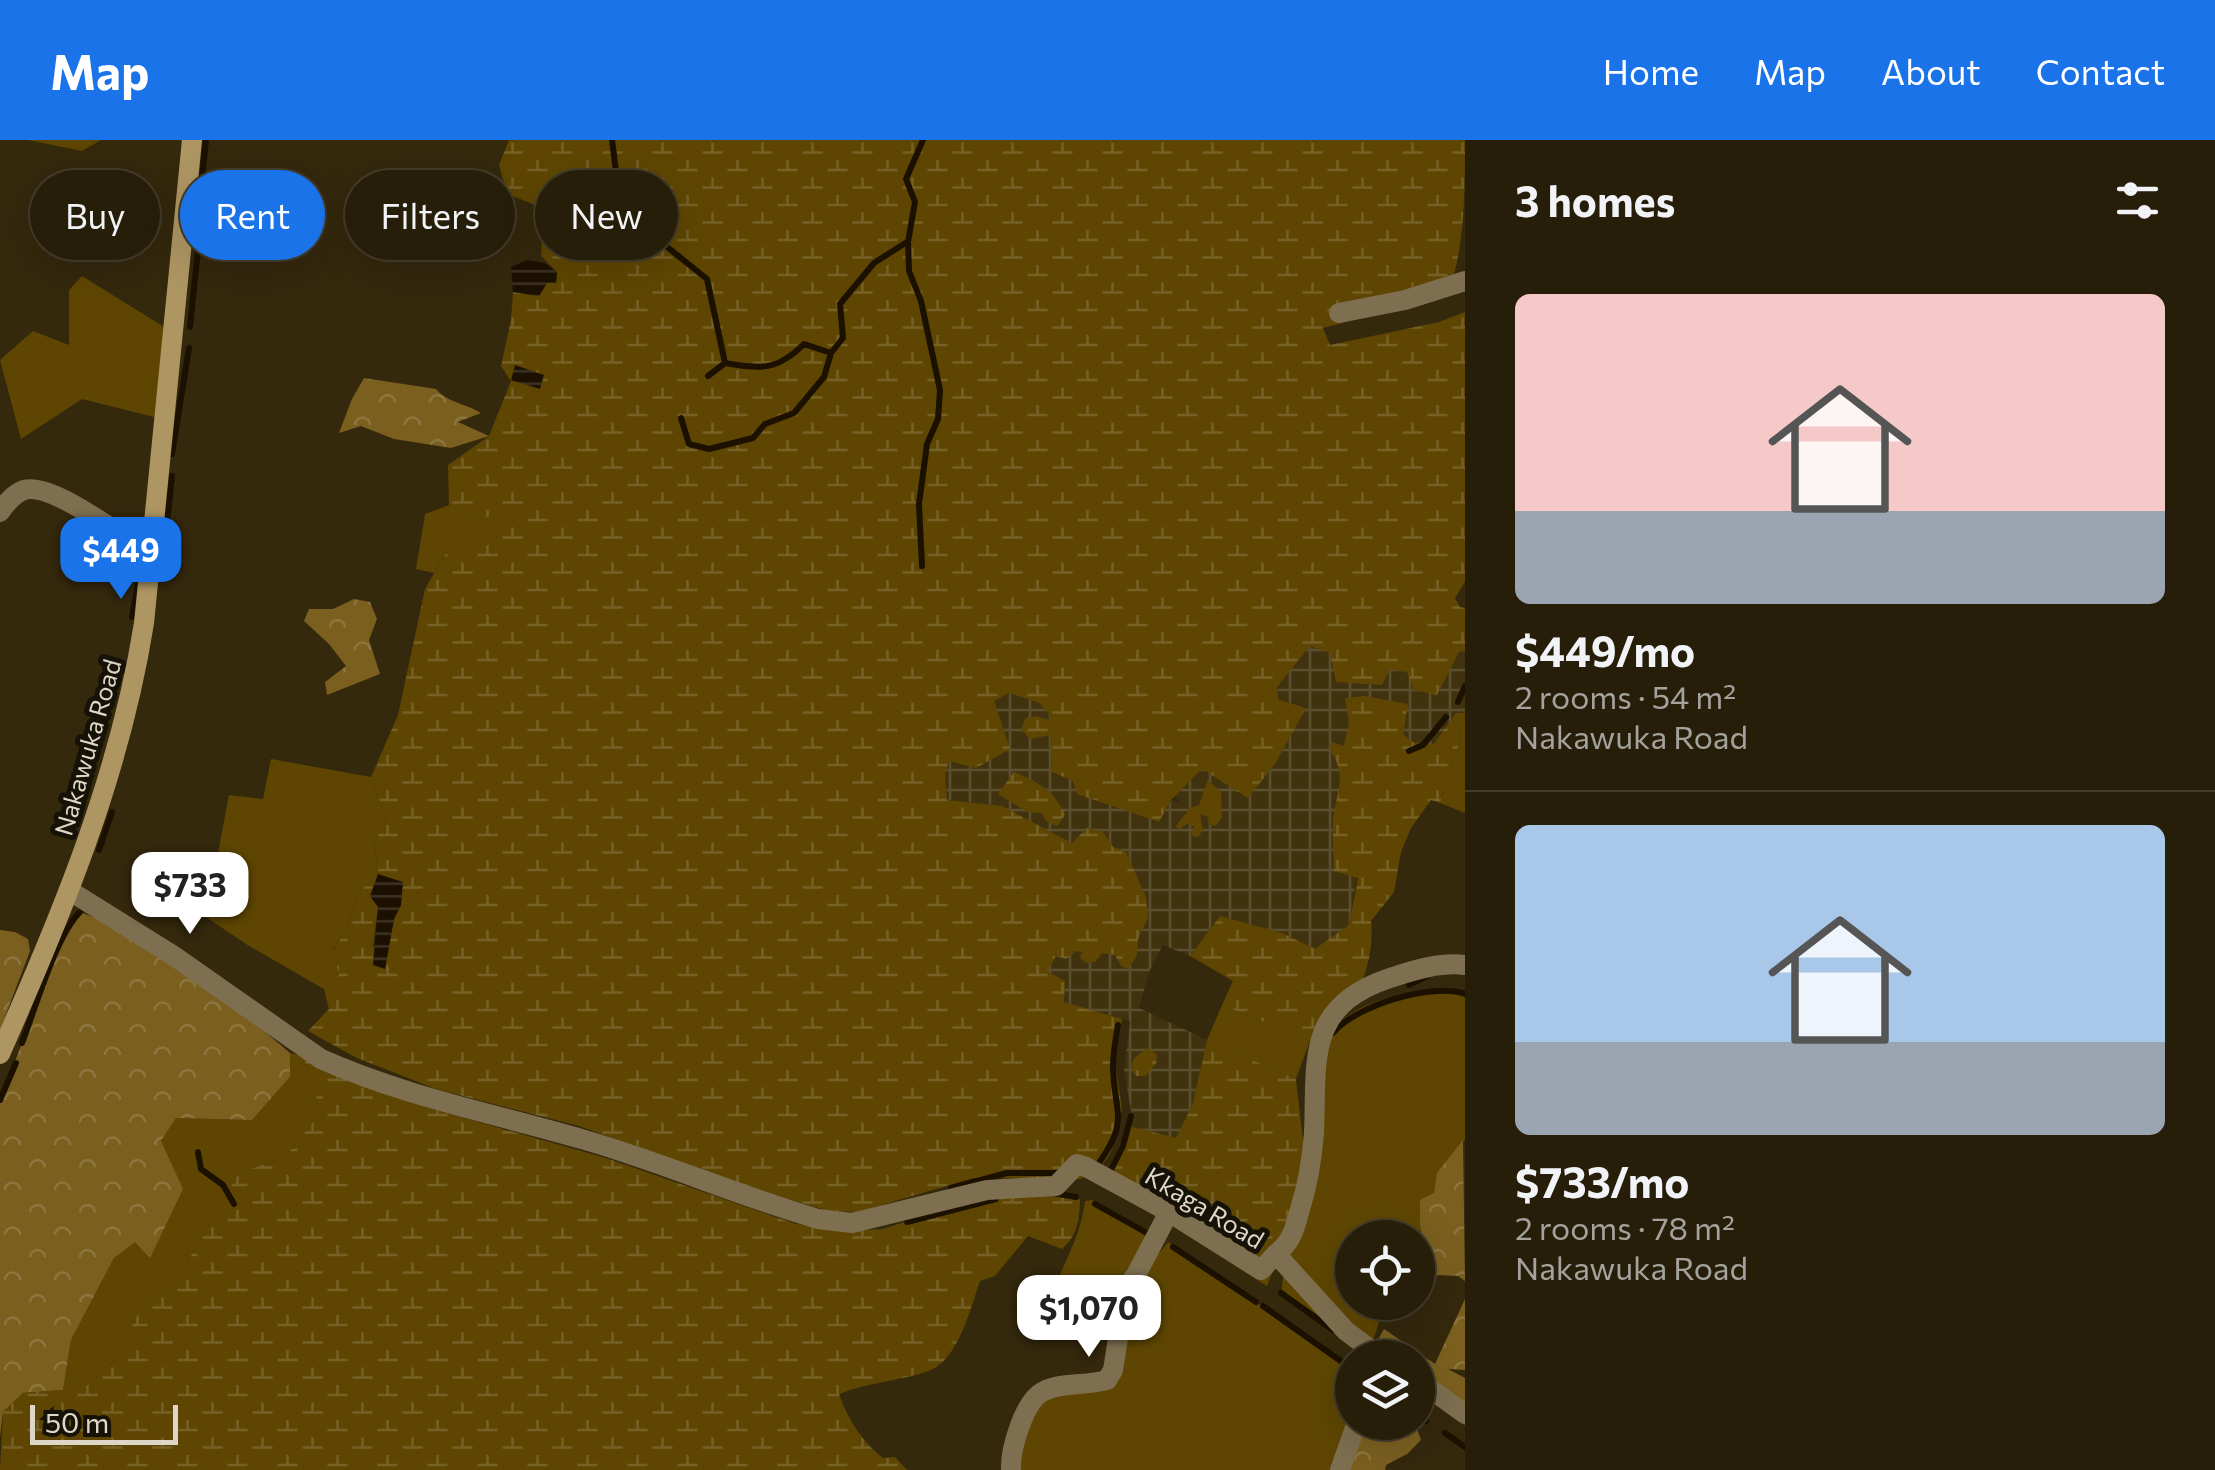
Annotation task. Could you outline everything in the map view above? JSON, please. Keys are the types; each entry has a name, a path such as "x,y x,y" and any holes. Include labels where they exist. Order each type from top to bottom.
{"main road":[{"name":"Nakawuka Road","path":"0,1054 70,891 114,766 134,683 151,554 192,140"}],"street":[{"path":"1339,313 1405,300 1465,280"},
{"path":"0,512 23,490 41,490 70,503 151,554"},
{"name":"Kkaga Road","path":"70,891 174,956 331,1064 426,1099 588,1141 818,1219 852,1223 987,1190 1056,1186 1077,1164 1169,1212 1261,1270 1276,1254 1358,1340"},
{"path":"1276,1254 1289,1244 1309,1176 1315,1055 1328,1022 1360,988 1419,968 1465,965"},
{"path":"1010,1470 1012,1445 1043,1391 1107,1380 1114,1370 1126,1288 1169,1212"},
{"path":"1435,1392 1465,1414"},
{"path":"1340,1470 1351,1440"}],"shaded area":[{"path":"527,260 545,263 557,272 556,283 547,283 539,296 513,292 511,267"},
{"path":"515,365 544,375 540,389 511,380"},
{"path":"1310,646 1330,652 1382,684 1390,669 1407,672 1465,650 1465,713 1457,714 1440,803 1373,775 1349,925 1315,950 1282,933 1220,916 1190,956 1163,945 1149,972 1139,1008 1207,1040 1192,1106 1176,1139 1129,1126 1131,1110 1124,1071 1130,1021 1064,1002 1064,981 1001,947 1002,806 947,800 945,774 949,760 994,701 1009,693 1039,703 1050,715 1073,781 1128,809 1159,822 1171,800 1181,803 1175,796 1202,769 1248,797 1275,764 1305,707 1278,699 1277,686"},
{"path":"378,874 403,882 385,969 373,965 378,907 370,896"}],"green space":[{"path":"28,140 101,140 82,151"},
{"path":"509,140 1465,140 1461,240 1447,296 1323,328 1330,345 1439,322 1465,312 1465,582 1455,598 1465,608 1465,650 1459,652 1437,695 1414,690 1407,672 1390,669 1382,685 1336,682 1330,653 1310,646 1277,687 1278,699 1306,708 1275,764 1248,798 1202,769 1171,800 1159,822 1077,794 1073,781 1052,772 1050,735 1030,739 1021,729 1026,718 1049,720 1050,715 1039,703 1009,693 994,701 1010,749 976,768 949,761 945,774 947,800 1002,806 1072,843 1087,828 1103,832 1113,847 1126,852 1146,897 1148,918 1138,939 1137,955 1128,969 1121,966 1115,955 1102,953 1095,962 1086,963 1077,950 1066,959 1056,956 1047,971 1065,981 1064,1002 1122,1019 1115,1062 1122,1109 1110,1154 1095,1174 1080,1179 974,1178 858,1212 828,1211 579,1126 436,1089 357,1058 308,1031 329,1009 324,989 339,975 333,951 347,928 359,892 378,874 374,841 387,821 371,777 398,715 425,589 453,541 467,550 492,534 500,516 472,518 449,505 448,465 489,436 511,381 501,366 513,292 539,296 547,283 556,283 557,272 545,260 678,260 678,170 535,170 535,205 515,197 515,170 500,170","holes":["401,905 394,919 385,968 373,946 378,906"]},
{"path":"82,276 169,330 158,418 82,399 21,439 0,360 33,331 69,345 69,290"},
{"path":"364,378 436,389 481,413 458,422 489,436 451,448 394,439 361,426 339,433"},
{"path":"449,505 472,518 501,515 492,534 467,551 453,541 434,573 416,569 425,514"},
{"path":"354,599 370,602 377,619 369,640 380,674 327,695 325,682 346,666 304,621 309,609 333,609"},
{"path":"1365,696 1408,704 1403,734 1412,742 1434,744 1456,713 1461,739 1440,803 1431,800 1411,828 1401,852 1394,892 1371,921 1370,952 1361,984 1350,1002 1310,1041 1222,1005 1233,981 1190,956 1220,916 1282,933 1315,949 1349,925 1358,878 1334,871 1333,821 1340,776 1330,750 1331,742 1344,746 1349,722 1345,698"},
{"path":"1456,713 1465,713 1465,813 1440,803 1461,739"},
{"path":"271,759 371,777 387,821 374,841 378,874 359,892 347,928 333,950 339,976 324,989 206,917 229,795 263,799"},
{"path":"1014,772 1038,783 1056,799 1065,815 1057,826 1046,821 1042,813 1027,812 998,794"},
{"path":"1208,780 1221,792 1222,817 1216,826 1209,825 1208,817 1200,814 1203,830 1198,837 1191,836 1194,827 1188,823 1180,829 1175,827 1190,808 1199,805"},
{"path":"80,912 98,919 232,1004 290,1053 290,1077 252,1120 176,1118 161,1141 183,1189 150,1258 135,1242 114,1258 71,1340 63,1390 23,1393 3,1412 0,1437 0,1100 58,950"},
{"path":"0,930 28,939 30,951 0,1030"},
{"path":"1451,988 1465,992 1465,1140 1438,1173 1423,1220 1335,1220 1335,1320 1380,1320 1373,1340 1344,1340 1283,1298 1282,1281 1294,1240 1328,1048 1336,1027 1359,1009"},
{"path":"1222,1005 1310,1041 1296,1079 1207,1040"},
{"path":"1207,1040 1296,1079 1304,1149 1287,1235 1267,1286 1142,1207 1106,1175 1129,1126 1176,1138 1192,1106"},
{"path":"1148,1048 1157,1055 1156,1064 1145,1076 1136,1076 1131,1068 1134,1058"},
{"path":"290,1053 303,1056 321,1112 285,1157 239,1173 172,1288 142,1305 114,1362 63,1390 71,1340 114,1258 135,1241 150,1257 161,1141 176,1118 252,1120 290,1077"},
{"path":"303,1056 354,1081 433,1109 609,1159 796,1224 846,1231 883,1229 947,1208 1036,1191 1077,1195 1078,1221 1062,1249 1028,1236 995,1276 980,1281 956,1344 940,1364 920,1374 839,1394 868,1445 883,1458 895,1457 907,1470 0,1470 3,1412 23,1393 63,1390 114,1362 142,1305 172,1288 239,1173 285,1157 321,1112"},
{"path":"1463,1140 1465,1281 1458,1276 1435,1278 1435,1220 1420,1220 1420,1200 1434,1193 1437,1173"},
{"path":"1092,1200 1158,1237 1118,1312 1061,1306 1050,1299 1075,1239 1085,1201"},
{"path":"1168,1242 1335,1355 1335,1440 1345,1440 1334,1470 1015,1470 1016,1453 1042,1398 1108,1383 1127,1292"},
{"path":"1465,1299 1465,1370 1448,1369 1465,1378 1465,1425 1435,1403 1435,1364"},
{"path":"1384,1329 1400,1340 1378,1340"},
{"path":"1357,1440 1421,1440 1407,1454 1386,1465 1385,1470 1345,1470"}],"waterway":[{"path":"203,170 206,140"},
{"path":"612,140 621,210 707,279 725,363"},
{"path":"922,566 919,504 927,444 938,419 940,390 921,301 909,271 908,242 915,202 906,179 923,140"},
{"path":"708,376 725,363 768,366 804,344 831,353 843,338 840,304 874,263 907,242"},
{"path":"190,327 197,260"},
{"path":"172,454 189,348"},
{"path":"681,418 689,444 709,449 753,438 765,424 794,413 824,377 831,353"},
{"path":"165,541 172,476"},
{"path":"132,617 140,572"},
{"path":"1458,702 1465,686"},
{"path":"1409,751 1423,745 1446,717"},
{"path":"99,850 112,812"},
{"path":"22,1043 55,955 80,912"},
{"path":"1409,985 1427,976"},
{"path":"1333,1033 1358,1014 1395,999 1434,991 1465,994"},
{"path":"1096,1167 1117,1127 1113,1066 1118,1025"},
{"path":"0,1100 16,1063"},
{"path":"1109,1174 1123,1146 1131,1116"},
{"path":"198,1152 201,1169 223,1185 234,1204"},
{"path":"951,1188 1007,1173 1063,1173"},
{"path":"1053,1193 1076,1197"},
{"path":"907,1222 996,1199"},
{"path":"1095,1204 1154,1237"},
{"path":"1173,1247 1256,1302"},
{"path":"1281,1293 1333,1330"},
{"path":"1263,1306 1335,1357"},
{"path":"1445,1433 1465,1447"}]}
